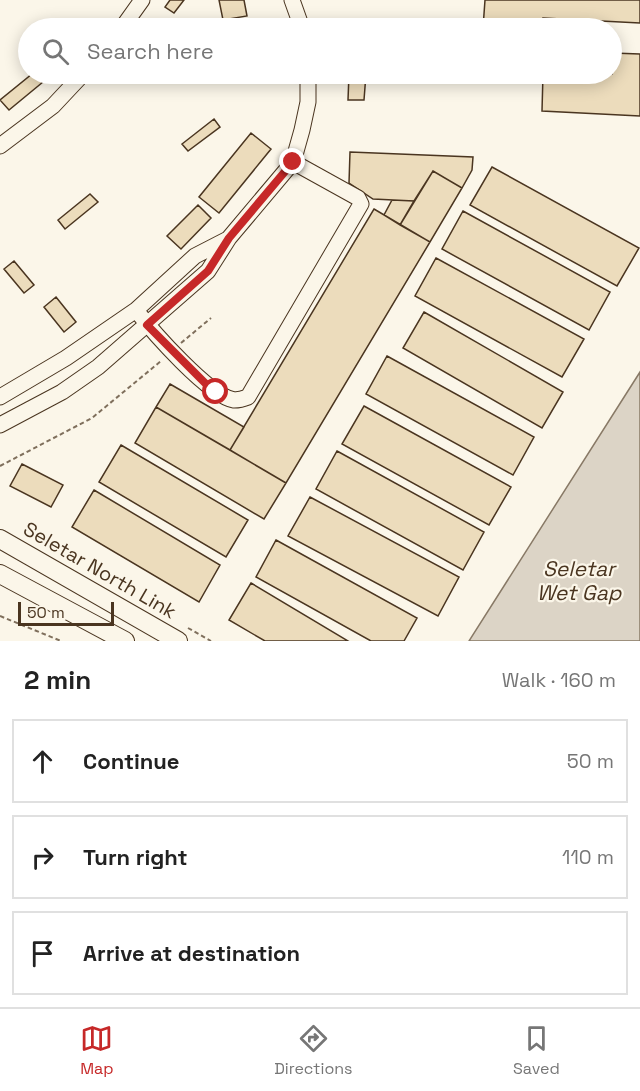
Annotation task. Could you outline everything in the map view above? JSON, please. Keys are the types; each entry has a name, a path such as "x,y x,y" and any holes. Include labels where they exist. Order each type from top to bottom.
{"main road":[{"name":"Seletar North Link","path":"0,539 178,641"},
{"path":"0,574 125,641"}],"lane":[{"path":"129,18 142,0"},
{"path":"292,0 298,18"},
{"path":"0,146 53,106 74,84"},
{"path":"0,425 62,392 98,367 208,271 229,238 293,162 308,102 308,84"},
{"path":"136,310 147,325 216,392 233,400 248,397 361,204 358,198 293,162"},
{"path":"0,397 66,358 136,310 195,256 229,238"}],"path":[{"path":"0,466 92,418 211,318"},
{"path":"0,616 61,641"}],"water":[{"name":"Seletar Wet Gap","path":"640,372 640,641 469,641"}],"building":[{"path":"170,0 184,0 174,13 165,7"},
{"path":"219,0 244,0 247,16 223,18"},
{"path":"485,0 640,0 640,23 622,22 622,18 484,18"},
{"path":"622,53 640,54 640,116 542,111 543,84 622,84"},
{"path":"20,84 41,84 9,110 0,100"},
{"path":"349,84 365,84 364,100 348,100"},
{"path":"214,119 220,127 188,151 182,144"},
{"path":"251,133 271,149 219,213 199,197"},
{"path":"350,152 473,157 472,170 462,188 433,171 414,201 373,199 349,183"},
{"path":"492,167 639,248 617,286 470,205"},
{"path":"433,171 462,188 430,242 400,225"},
{"path":"90,194 98,202 65,229 58,220"},
{"path":"392,200 414,201 400,225 384,215"},
{"path":"198,205 211,218 181,249 167,236"},
{"path":"374,209 430,242 286,483 230,450"},
{"path":"463,211 610,292 589,330 442,249"},
{"path":"436,258 584,339 562,377 415,296"},
{"path":"14,261 34,285 24,293 4,269"},
{"path":"56,297 76,322 64,332 44,307"},
{"path":"424,312 563,392 542,428 403,348"},
{"path":"387,356 534,437 513,475 366,394"},
{"path":"170,384 244,427 230,450 156,407"},
{"path":"364,406 511,487 489,525 342,444"},
{"path":"156,407 286,483 264,519 135,443"},
{"path":"121,445 248,520 226,557 99,482"},
{"path":"337,451 484,532 463,570 316,489"},
{"path":"22,464 63,485 51,507 10,486"},
{"path":"94,490 220,565 199,602 72,527"},
{"path":"310,497 459,577 438,616 288,536"},
{"path":"276,540 417,618 404,641 371,641 256,577"},
{"path":"251,583 348,641 265,641 229,620"}],"route":[{"path":"216,392 147,325 208,271 229,238 293,162"}]}
